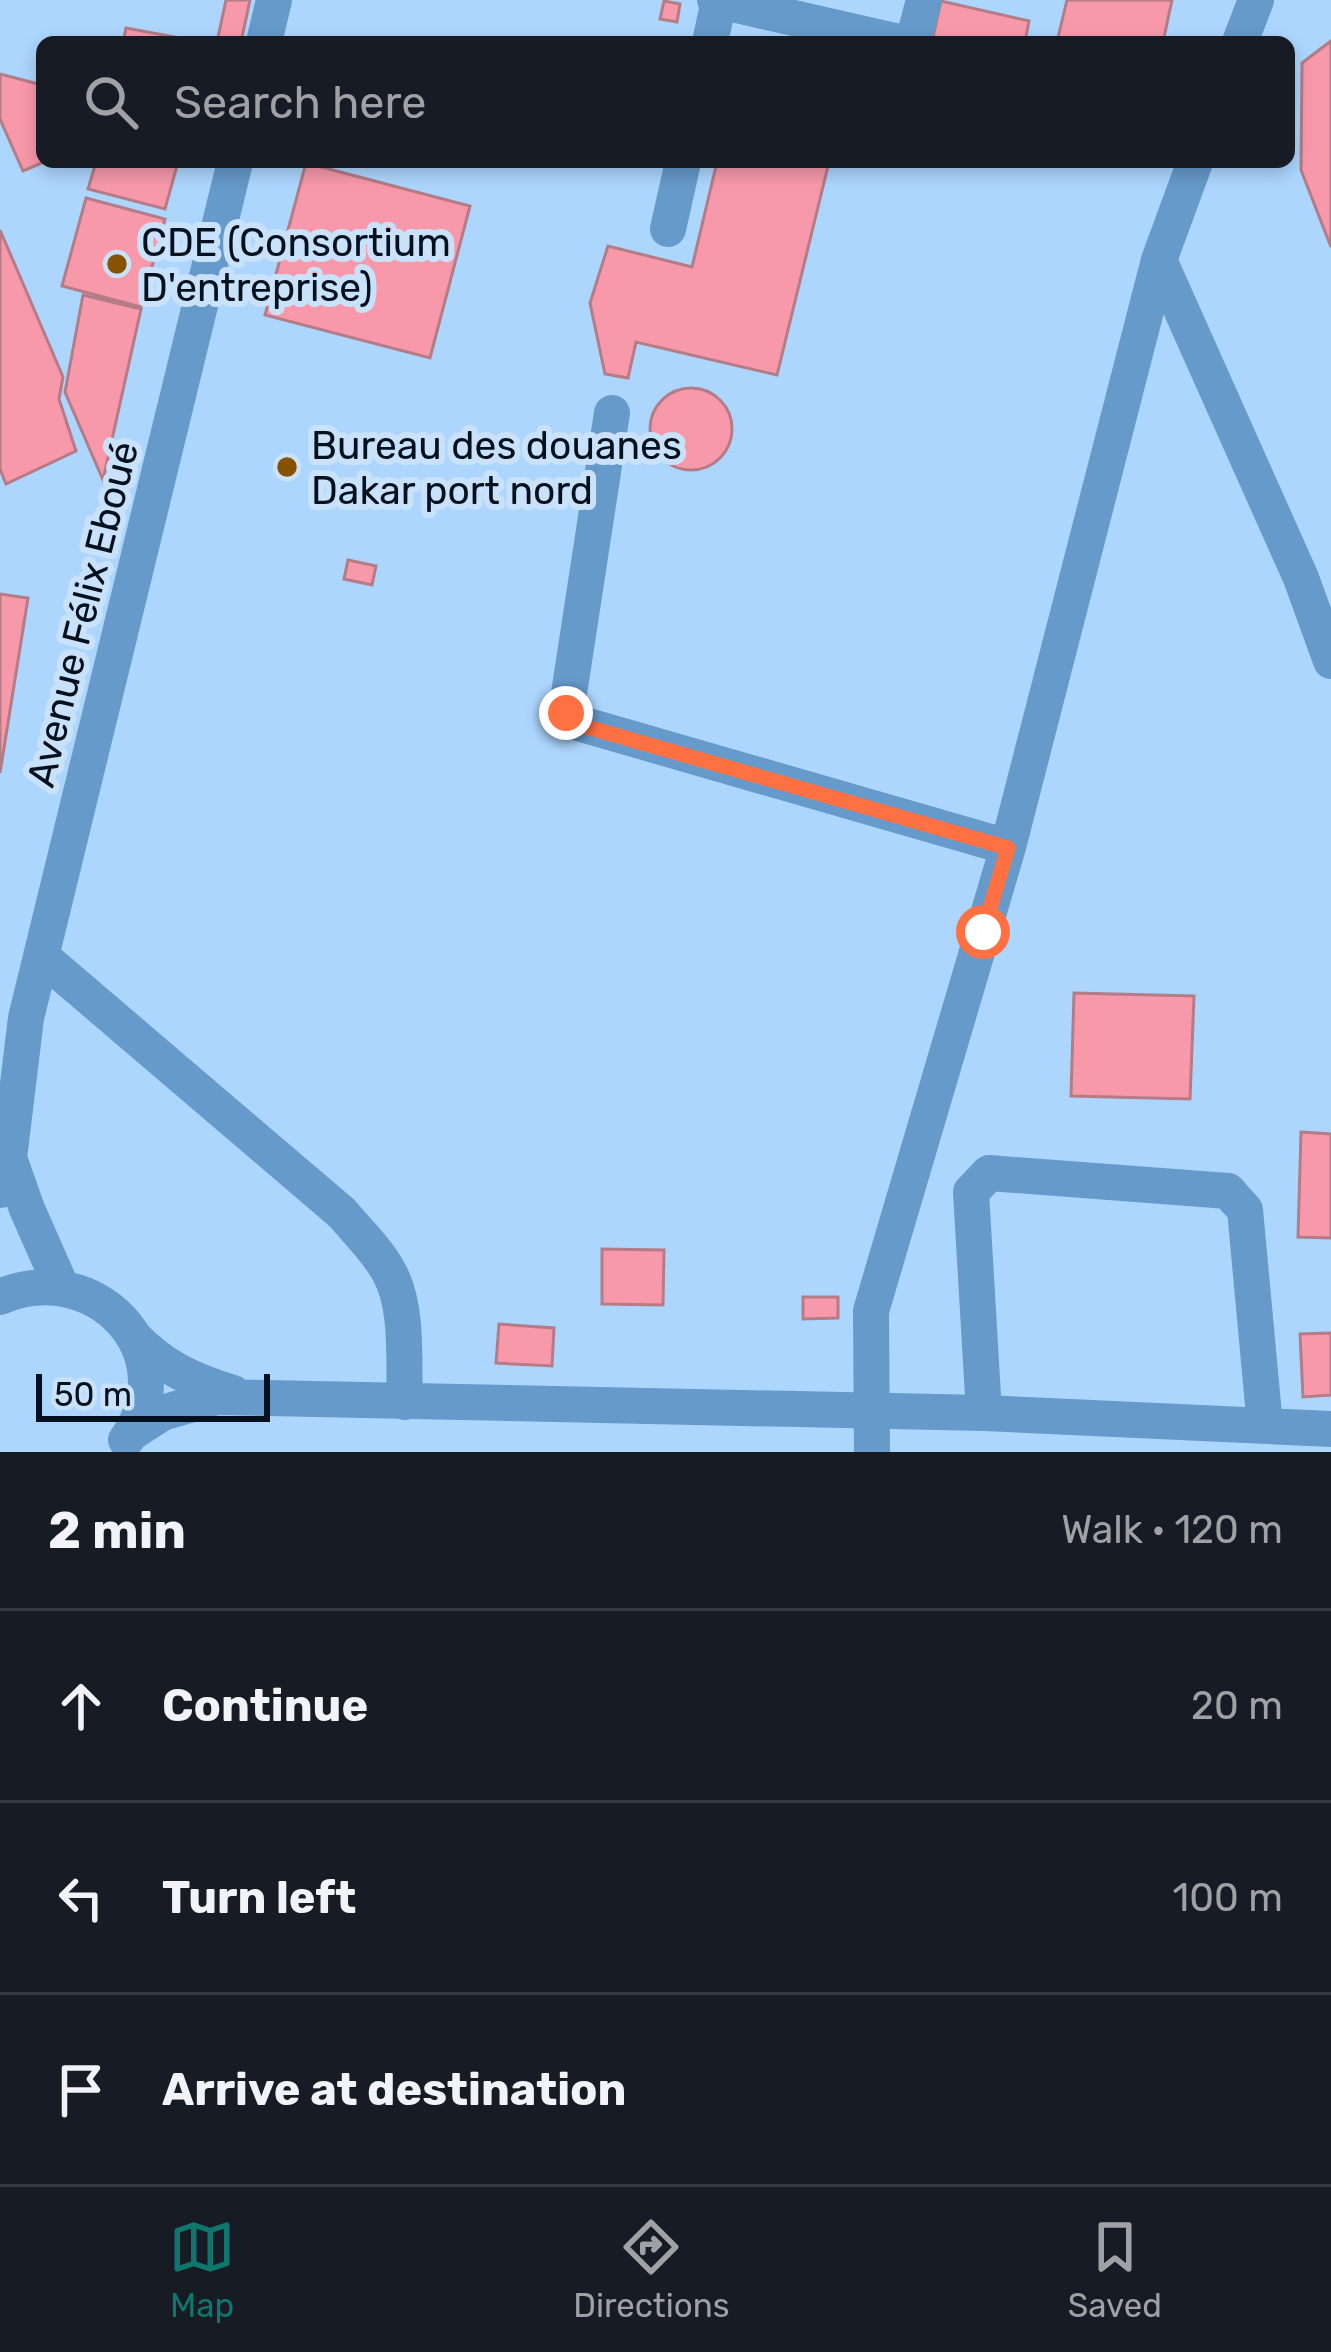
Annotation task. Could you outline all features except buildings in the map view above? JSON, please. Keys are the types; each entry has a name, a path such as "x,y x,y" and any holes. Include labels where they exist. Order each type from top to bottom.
{"street":[{"path":"265,36 274,0"},
{"path":"711,36 717,0 873,36"},
{"path":"915,36 924,0"},
{"path":"1242,36 1256,0"},
{"name":"Avenue Félix Eboué","path":"62,1286 27,1209 5,1174 9,1074 234,168"},
{"path":"668,229 682,168"},
{"path":"872,1452 871,1311 1008,848 1159,260 1194,168"},
{"path":"1159,260 1301,578 1331,661"},
{"path":"612,413 566,713 571,721 1008,848"},
{"path":"41,956 342,1213 372,1249 390,1274 398,1299 405,1402"},
{"path":"984,1413 971,1192 989,1173 1228,1191 1239,1201 1245,1210 1265,1426"},
{"path":"0,1297 21,1288 62,1286 96,1298 152,1357 176,1372 248,1397"},
{"path":"123,1442 140,1414 145,1374 133,1336"},
{"path":"123,1442 162,1413 217,1397 984,1413 1160,1437 1265,1426 1331,1429"}],"place":[{"name":"CDE (Consortium D'entreprise)","path":"117,264"},
{"name":"Bureau des douanes Dakar port nord","path":"287,467"}],"route":[{"path":"566,713 580,725 1008,848 983,932"}]}
